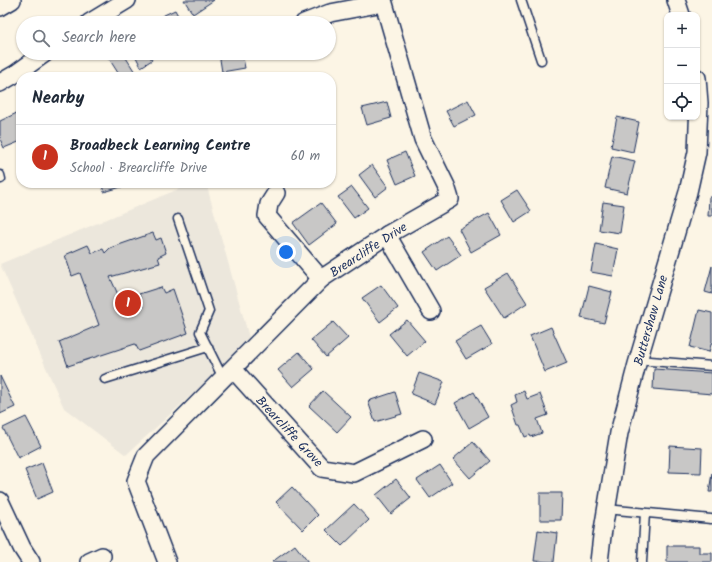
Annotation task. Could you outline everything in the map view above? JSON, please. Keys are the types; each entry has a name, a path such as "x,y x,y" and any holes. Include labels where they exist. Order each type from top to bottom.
{"street":[{"path":"0,7 12,0"},
{"path":"101,16 127,0"},
{"path":"676,0 680,12"},
{"name":"Brearcliffe Drive","path":"167,562 136,481 146,456 321,279 387,235 450,199 446,186 422,139 383,2 322,16"},
{"path":"18,72 35,60"},
{"path":"0,83 16,74"},
{"name":"Buttershaw Lane","path":"600,562 602,536 619,433 638,360 688,192 697,152 699,103 697,84"},
{"path":"276,193 269,204 267,216 321,279"},
{"path":"387,235 431,311"},
{"name":"Brearcliffe Grove","path":"228,373 322,468 354,473 423,439"},
{"path":"0,501 22,548 31,562"}],"lane":[{"path":"521,0 540,60"},
{"path":"178,219 209,311 200,332 208,347 228,373"},
{"path":"105,379 208,347"},
{"path":"638,360 712,366"},
{"path":"606,509 711,519"},
{"path":"642,562 645,513"}],"shaded area":[{"path":"181,188 207,188 250,341 126,455 64,408 0,264"}],"building":[{"path":"184,0 214,0 193,14"},
{"path":"175,10 178,16 162,16"},
{"path":"110,60 127,60 135,72 117,72"},
{"path":"138,60 152,60 141,67"},
{"path":"220,60 243,60 245,68 222,72"},
{"path":"468,100 476,115 454,126 446,111"},
{"path":"387,102 391,118 367,125 362,108"},
{"path":"16,113 16,143 4,148 0,139 0,121"},
{"path":"617,117 639,122 633,152 611,147"},
{"path":"405,152 415,176 397,184 387,160"},
{"path":"612,156 635,161 627,193 605,188"},
{"path":"372,165 388,187 375,197 359,175"},
{"path":"352,187 368,208 354,218 338,197"},
{"path":"103,188 118,188 104,192"},
{"path":"517,190 531,211 514,222 501,200"},
{"path":"709,197 712,197 712,216 708,216"},
{"path":"603,202 624,205 620,233 599,230"},
{"path":"321,203 337,224 309,245 293,223"},
{"path":"489,213 501,235 471,252 459,229"},
{"path":"153,233 156,240 161,238 166,253 158,257 160,263 110,277 127,314 143,307 139,294 161,287 164,293 173,289 188,333 139,351 135,344 68,366 59,342 99,325 80,273 72,276 65,255 88,245 92,253 103,249 105,253 110,248"},
{"path":"447,236 461,255 437,271 424,252"},
{"path":"596,244 618,249 613,276 591,272"},
{"path":"712,266 712,294 705,292"},
{"path":"508,273 527,303 504,318 484,287"},
{"path":"381,285 398,308 380,322 362,298"},
{"path":"589,286 612,292 604,323 581,318"},
{"path":"699,310 712,313 712,341 709,352 690,347"},
{"path":"407,320 425,341 407,356 389,334"},
{"path":"333,322 348,338 326,357 311,340"},
{"path":"481,326 492,344 466,359 455,341"},
{"path":"551,327 567,363 545,372 530,336"},
{"path":"299,352 314,369 293,387 278,370"},
{"path":"654,369 712,373 712,394 653,389"},
{"path":"419,373 444,382 435,404 411,394"},
{"path":"0,376 15,407 0,414"},
{"path":"323,391 351,417 337,432 309,406"},
{"path":"524,391 527,399 540,394 548,415 537,419 542,433 531,437 530,435 525,437 520,425 518,425 511,405 517,402 515,395"},
{"path":"395,392 402,414 375,422 368,401"},
{"path":"474,392 488,417 469,428 455,403"},
{"path":"26,417 41,446 18,458 3,428"},
{"path":"473,442 490,461 470,478 453,459"},
{"path":"670,446 702,448 701,473 669,472"},
{"path":"42,463 53,492 37,499 25,470"},
{"path":"440,465 452,483 430,498 417,480"},
{"path":"712,473 712,492 709,492"},
{"path":"396,479 411,498 391,514 376,495"},
{"path":"292,487 318,515 303,530 276,502"},
{"path":"540,493 562,493 561,520 540,520"},
{"path":"354,504 369,520 342,546 326,530"},
{"path":"538,530 557,533 554,562 534,561"},
{"path":"295,545 308,562 272,562"},
{"path":"667,546 699,546 699,553 712,553 712,562 667,562"}],"place":[{"name":"Broadbeck Learning Centre","path":"128,303"}]}
